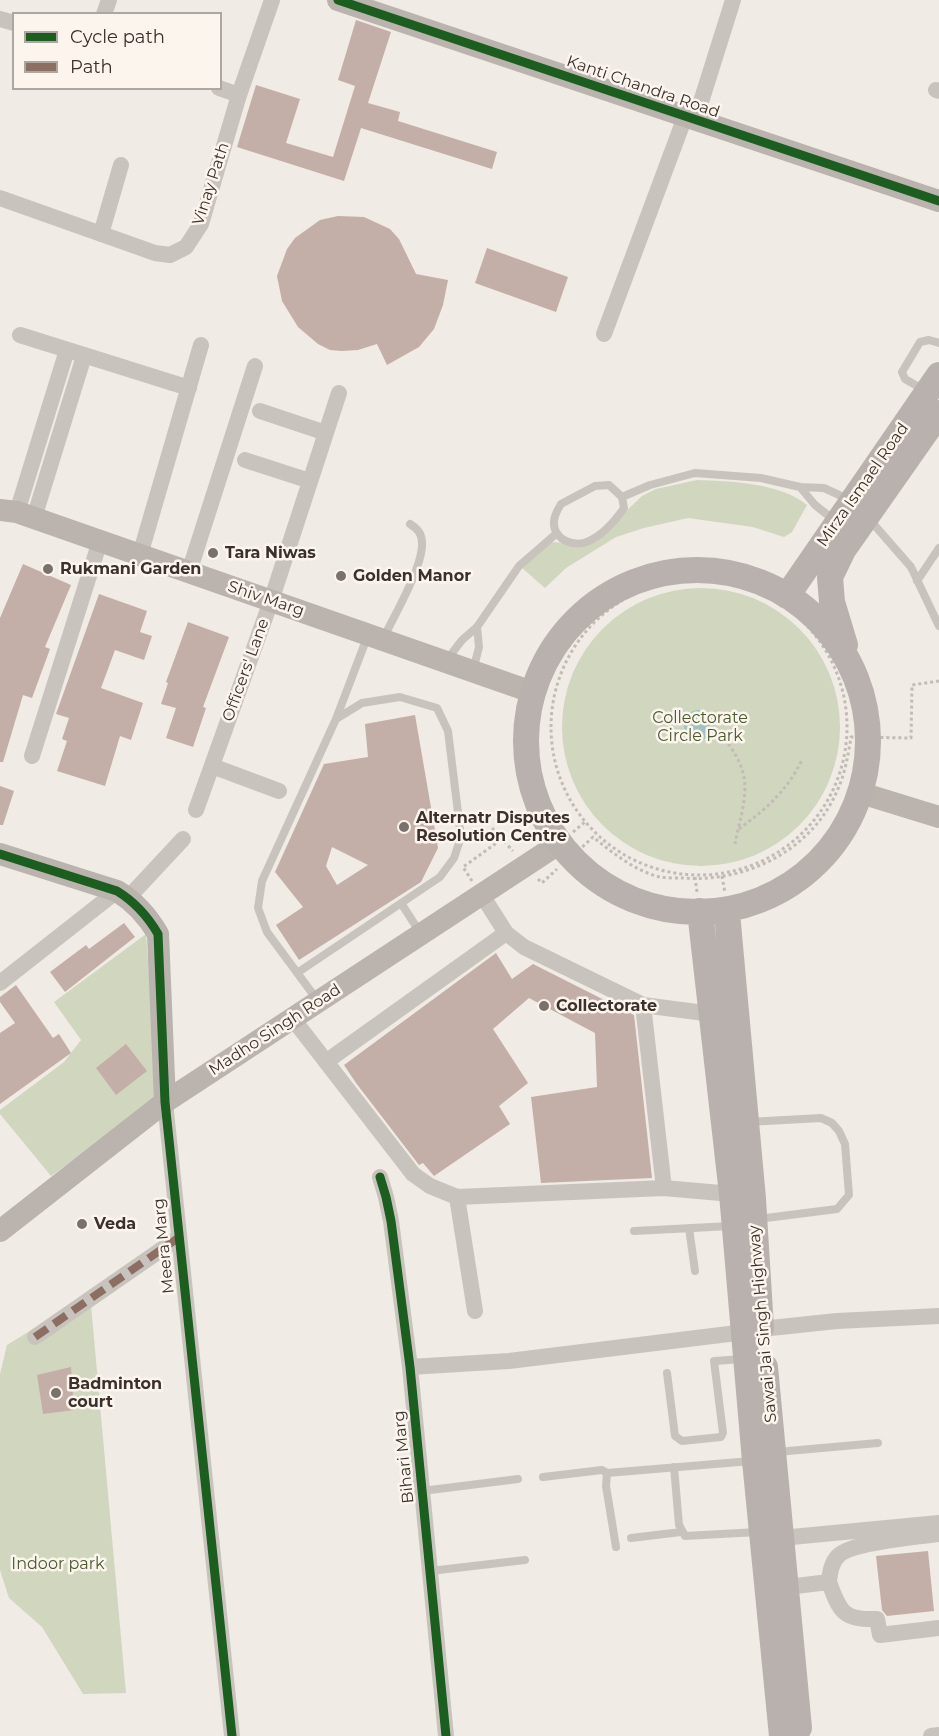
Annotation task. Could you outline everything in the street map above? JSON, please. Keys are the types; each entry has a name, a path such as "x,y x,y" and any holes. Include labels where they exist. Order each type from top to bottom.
{"main road":[{"path":"854,671 834,637 804,608 787,596 743,575 692,568 655,573 616,588 579,615 551,649 532,692 525,730 526,762 538,806 565,854 617,892 660,908 727,912 784,890 819,862 847,826 861,793 868,759 868,719 854,671 832,602 830,577 859,508 935,393"},
{"name":"Mirza Ismael Road","path":"787,596 837,523 859,508"},
{"path":"700,911 732,1194 744,1223"},
{"name":"Sawai Jai Singh Highway","path":"727,912 746,1122 744,1223 764,1456"},
{"path":"753,1330 747,1359 764,1456 771,1535 782,1736"},
{"path":"771,1535 787,1587 800,1736"}],"street":[{"name":"Vinay Path","path":"0,198 155,253 170,255 186,247 201,224 239,95 272,0"},
{"path":"604,334 690,119 733,0"},
{"name":"Kanti Chandra Road","path":"347,1 690,119 939,201"},
{"path":"222,89 239,95"},
{"path":"101,234 121,165"},
{"path":"20,335 189,388"},
{"path":"140,555 201,345"},
{"path":"17,513 67,350"},
{"path":"17,513 84,356"},
{"path":"189,572 255,366"},
{"name":"Officers' Lane","path":"196,810 271,601 339,393"},
{"path":"260,411 326,433"},
{"path":"245,460 310,481"},
{"name":"Shiv Marg","path":"17,513 532,692"},
{"path":"32,756 100,541"},
{"path":"212,766 279,791"},
{"path":"861,793 939,816"},
{"path":"0,983 122,894 183,839"},
{"name":"Meera Marg","path":"0,854 122,894 147,915 158,934 165,1102 232,1736"},
{"name":"Madho Singh Road","path":"0,1231 165,1102 482,895 565,854"},
{"path":"482,895 506,933 524,947 643,1005 712,1014"},
{"path":"327,1061 506,933"},
{"path":"643,1005 664,1188"},
{"path":"293,1018 413,1174 430,1186 457,1197 664,1188 732,1194"},
{"name":"Bihari Marg","path":"380,1177 391,1221 410,1367 446,1736"},
{"path":"457,1197 475,1311"},
{"path":"35,1337 178,1238"},
{"path":"410,1367 509,1361 837,1321 939,1316"},
{"path":"771,1535 939,1523"},
{"path":"939,1534 856,1547 838,1555 831,1569 829,1582 835,1599 844,1613 857,1620 877,1619 880,1635 939,1628"},
{"path":"787,1587 829,1582"},
{"path":"931,1736 939,1735"}],"lane":[{"path":"935,393 904,379 902,372 920,342 929,340 939,343"},
{"path":"621,497 650,485 695,473 761,478 801,487 824,488 859,508 911,567 939,626"},
{"path":"609,485 621,497 624,508 621,513 601,533 589,541 580,544 571,543 562,539 557,533 554,523 556,513 561,504 575,495 595,486 609,485"},
{"path":"801,487 815,504 837,523"},
{"path":"318,1002 267,932 258,908 262,881 376,637 420,559 422,542 419,530 410,524"},
{"path":"446,662 462,640 477,627 519,566 557,533"},
{"path":"917,581 939,548"},
{"path":"472,671 479,647 477,627"},
{"path":"297,973 440,877 454,858 461,837 448,731 437,708 400,697 362,703 336,719"},
{"path":"401,903 422,934"},
{"path":"634,1231 744,1223 837,1209 849,1195 845,1144 832,1123 821,1118 746,1122"},
{"path":"689,1228 695,1271"},
{"path":"667,1373 675,1436 682,1441 720,1437 723,1433 714,1361 747,1359"},
{"path":"543,1477 602,1470 608,1473 674,1467 878,1443"},
{"path":"674,1467 679,1526 685,1536 771,1535"},
{"path":"608,1473 606,1486 616,1546"},
{"path":"422,1491 518,1479"},
{"path":"631,1538 681,1532"},
{"path":"430,1571 525,1560"}],"path":[{"path":"682,579 713,579 744,586 772,598 797,616 818,639 834,666 844,696 847,727 844,757 835,787 819,814 799,837 774,855 746,868 716,874 685,874 654,868 626,856 601,838 580,815 564,788 554,758 551,728 554,697 563,667 578,640 599,617 624,599 652,586 682,579"},
{"path":"534,874 542,883 565,854 593,837 625,861 660,877 711,879 758,867 785,853 807,835 821,817 837,792 846,765 851,737 911,738 912,685 939,681"},
{"path":"725,739 738,758 744,774 744,798 735,844"},
{"path":"737,830 782,793 802,759"},
{"path":"492,828 518,856"},
{"path":"463,867 502,839"}],"green space":[{"path":"697,480 769,488 783,492 807,505 792,532 784,537 753,527 688,518 616,537 566,568 545,588 522,568 546,542 578,543 614,523 642,496 656,489"},
{"name":"Collectorate Circle Park","path":"701,588 728,591 754,599 778,612 799,629 816,650 829,674 837,700 840,727 837,754 829,780 816,804 799,825 778,842 754,855 728,863 701,866 674,863 648,855 624,842 603,825 586,804 573,780 565,754 562,727 565,700 573,674 586,650 603,629 624,612 648,599 674,591"},
{"path":"146,934 158,1099 51,1176 0,1114 0,1110 64,1062 81,1040 54,1002"},
{"name":"Indoor park","path":"90,1294 126,1693 83,1694 42,1627 9,1598 0,1570 0,1374 7,1345"}],"water":[{"path":"699,710 705,711 713,719 713,731 705,739 699,740 693,739 685,731 684,725 685,719 693,711"}],"building":[{"path":"356,20 391,32 368,103 400,112 398,121 497,152 492,169 361,128 344,181 237,147 256,85 300,99 286,143 333,157 355,86 338,80"},
{"path":"338,216 364,217 390,229 399,239 416,274 448,280 443,305 434,329 419,347 387,365 377,344 358,350 342,351 330,350 318,344 298,327 282,301 277,276 287,249 295,238 320,220"},
{"path":"487,248 568,277 556,312 475,283"},
{"path":"23,564 71,585 45,647 50,649 32,698 23,695 3,762 0,762 0,618"},
{"path":"99,594 147,611 140,632 152,636 144,660 115,650 101,688 143,703 131,740 120,736 105,786 57,771 67,741 62,739 69,718 56,714"},
{"path":"188,622 229,637 203,707 206,708 193,747 166,738 176,708 161,704 168,683 166,682"},
{"name":"Alternatr Disputes Resolution Centre","path":"415,715 438,848 421,882 299,960 276,925 303,907 275,872 324,764 368,757 365,724","holes":["332,847 368,865 337,885 326,866"]},
{"path":"0,786 14,791 3,825 0,825"},
{"path":"124,923 135,937 65,992 50,972 86,945 89,949"},
{"path":"496,953 512,979 533,964 634,1015 652,1178 541,1183 531,1097 597,1087 595,1033 529,998 493,1029 528,1083 499,1106 510,1124 434,1176 423,1163 419,1165 356,1083 344,1065"},
{"path":"16,985 53,1038 59,1034 71,1053 0,1104 0,1033 15,1023 0,1002 0,997"},
{"path":"126,1044 147,1071 116,1095 96,1068"},
{"name":"Badminton court","path":"71,1367 74,1410 43,1414 37,1375"},
{"path":"928,1551 934,1611 887,1616 882,1610 876,1556"}],"marked path":[{"path":"35,1337 178,1238"}],"cycle path":[{"path":"338,0 939,201"},
{"path":"0,854 117,891 140,910 158,934 165,1102 232,1736"},
{"path":"380,1177 391,1221 410,1367 446,1736"}],"place":[{"name":"Tara Niwas","path":"213,553"},
{"name":"Rukmani Garden","path":"48,569"},
{"name":"Golden Manor","path":"341,576"},
{"name":"Alternatr Disputes Resolution Centre","path":"404,827"},
{"name":"Collectorate","path":"544,1006"},
{"name":"Veda","path":"82,1224"},
{"name":"Badminton court","path":"56,1393"}]}
